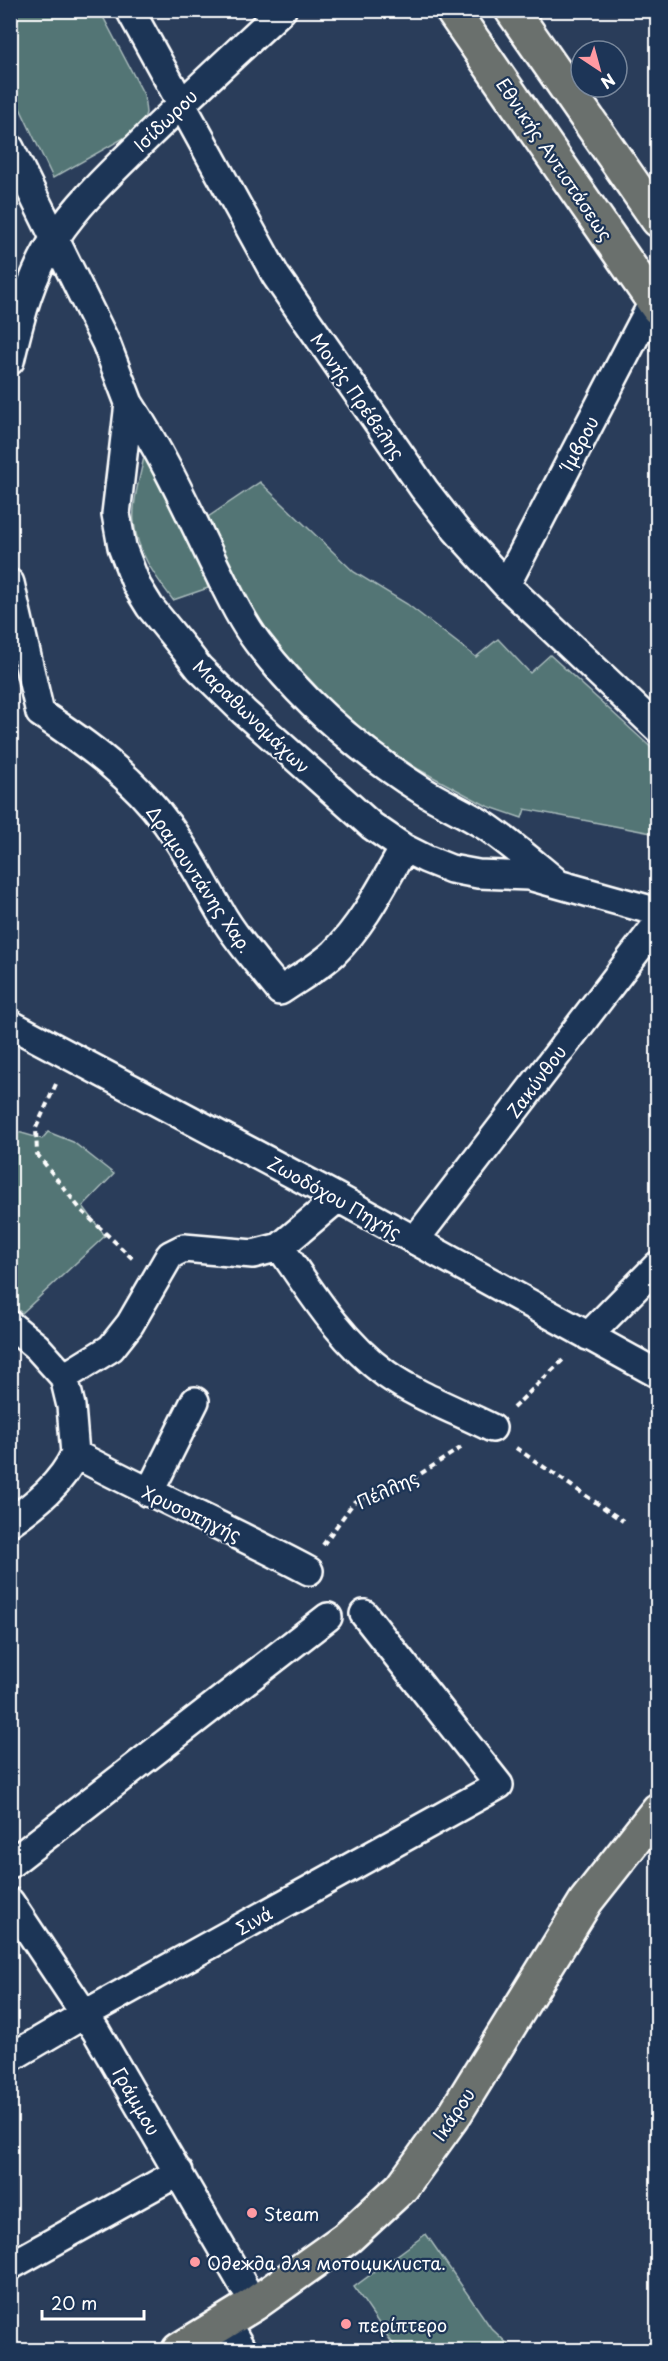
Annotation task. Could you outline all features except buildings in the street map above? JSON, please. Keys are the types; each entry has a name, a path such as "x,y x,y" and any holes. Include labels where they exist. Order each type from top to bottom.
{"main road":[{"name":"Εθνικής Αντιστάσεως","path":"452,10 655,305"},
{"path":"512,10 657,220"},
{"name":"Ικάρου","path":"179,2350 254,2304 348,2237 402,2187 456,2112 586,1901 653,1821"}],"street":[{"name":"Μονής Πρέβελης","path":"130,10 263,253 297,310 442,513 506,585 657,729"},
{"name":"Ισίδωρου","path":"55,238 93,190 282,10"},
{"name":"Μαραθωνομάχων","path":"10,148 106,343 129,403 156,444 223,582 258,643 292,684 380,762 423,792 487,827 558,883"},
{"path":"10,360 31,288 55,238"},
{"name":"Ίμβρου","path":"506,585 655,305"},
{"name":"Μαραθωνομάχων","path":"129,403 116,514 122,547 137,586 150,607 216,685 345,804 372,826 426,860 451,869 478,874 529,876 657,912"},
{"name":"Δραμουντάνης Χαρ.","path":"10,583 40,713 71,733 128,780 154,808 177,838 240,942 280,991 332,955 350,935 370,907 404,848"},
{"name":"Ζακύνθου","path":"415,1240 657,923"},
{"name":"Ζωοδόχου Πηγής","path":"10,1024 338,1198 657,1374"},
{"path":"64,1377 111,1348 130,1324 170,1255 184,1248 253,1254 280,1247 338,1198"},
{"path":"280,1247 334,1323 385,1373 492,1428"},
{"path":"588,1336 657,1264"},
{"path":"10,1325 38,1347 64,1377 71,1406 75,1454 63,1476 42,1497 10,1522"},
{"path":"149,1493 195,1401"},
{"name":"Χρυσοπηγής","path":"75,1454 309,1571"},
{"name":"Σινά","path":"10,2058 85,2014 500,1785 364,1614"},
{"path":"10,1864 328,1617"},
{"name":"Γράμμου","path":"10,1902 85,2014 254,2304"},
{"path":"10,2266 179,2172"},
{"path":"226,2322 242,2350"}],"path":[{"path":"69,1054 36,1128 37,1154 81,1210 155,1281"},
{"name":"Πέλλης","path":"309,1571 318,1552 354,1502 411,1480 492,1428 588,1336"},
{"path":"492,1428 525,1456 623,1521"}],"green space":[{"path":"11,11 100,11 144,95 146,113 142,124 131,134 53,178 11,89"},
{"path":"144,457 149,457 203,569 208,588 173,600 143,554 136,533 134,506"},
{"path":"260,482 354,572 407,604 476,657 498,639 530,673 550,655 657,753 657,834 525,809 522,818 487,806 418,769 369,737 340,712 260,626 205,519"},
{"path":"11,1130 42,1139 48,1132 73,1142 114,1174 83,1206 105,1236 22,1313 11,1304"},
{"path":"426,2234 491,2328 514,2350 397,2350 354,2287"}],"place":[{"name":"Steam","path":"252,2213"},
{"name":"Одежда для мотоциклиста.","path":"195,2262"},
{"name":"περίπτερο","path":"346,2324"}]}
